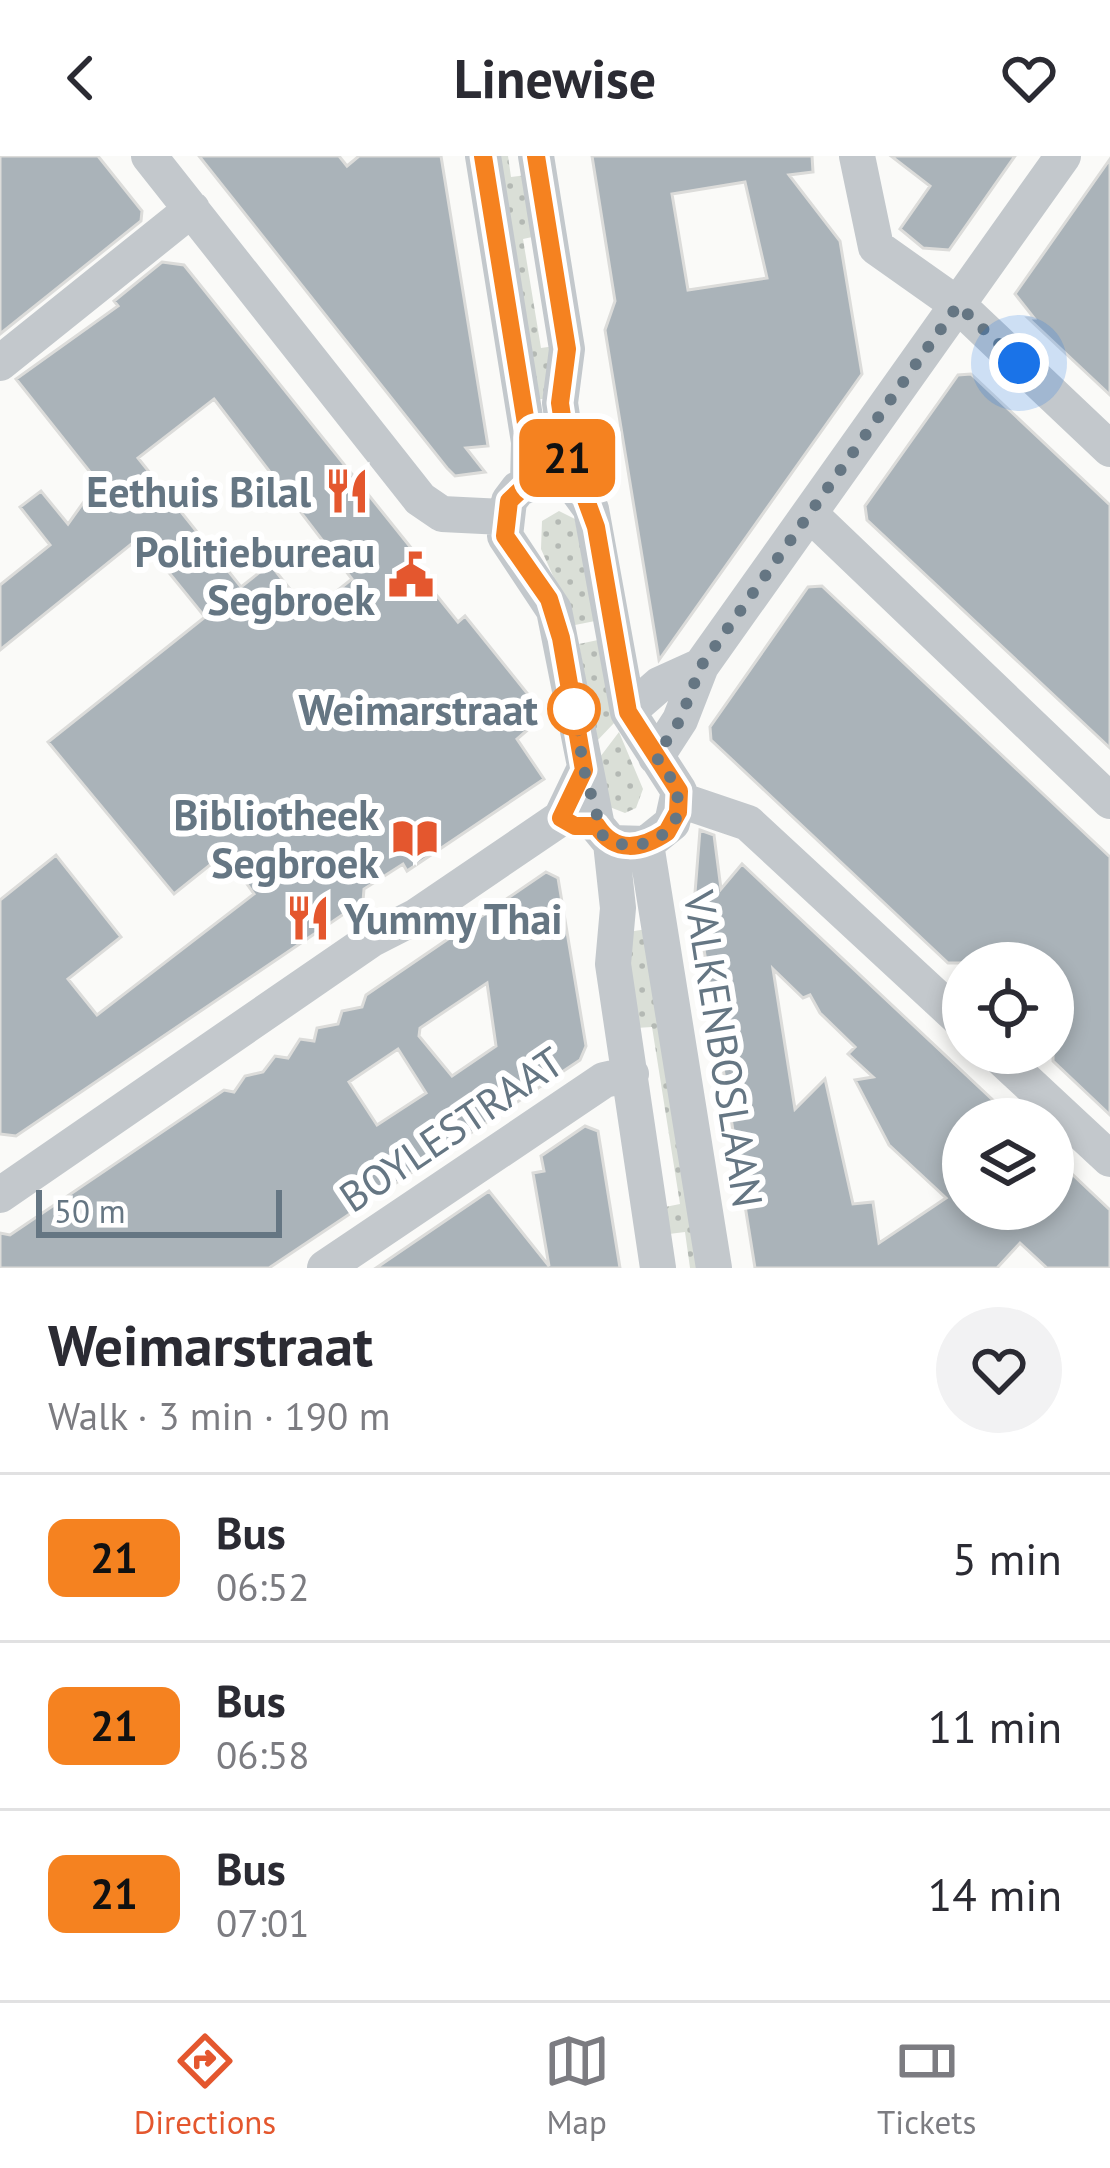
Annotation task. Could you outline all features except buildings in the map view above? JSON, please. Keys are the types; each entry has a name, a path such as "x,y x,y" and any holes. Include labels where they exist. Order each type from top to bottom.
{"street":[{"path":"149,156 420,499 442,514 503,517"},
{"path":"483,156 529,442 528,483"},
{"path":"3,1186 353,952 417,916 604,833 667,832 680,800 675,782 628,712 596,527 585,497 572,483 560,403 567,349 536,156"},
{"path":"857,156 876,247 958,305 1110,449"},
{"path":"656,757 680,720 701,666 1063,156"},
{"path":"0,363 191,209"},
{"path":"572,483 544,478 528,483 509,501 503,517 509,547 554,610 584,770 604,833"},
{"path":"810,514 1110,801"},
{"path":"628,712 659,685 701,666"},
{"path":"680,800 748,823 942,1003"},
{"name":"VALKENBOSLAAN","path":"604,833 618,908 613,964 658,1268"},
{"name":"VALKENBOSLAAN","path":"604,833 714,1268"},
{"name":"BOYLESTRAAT","path":"325,1268 604,1080 632,1074"},
{"path":"1018,1074 1110,1160"}],"shaded area":[{"path":"493,156 508,156 511,177 527,175 537,236 523,239 541,348 555,346 550,398 533,400"},
{"path":"559,511 575,519 595,621 575,625 541,549 542,521"},
{"path":"598,640 615,722 595,743 579,644"},
{"path":"619,732 643,789 636,808 625,813 607,806 597,761"},
{"path":"647,929 701,1268 690,1268 685,1232 669,1234 665,1207 680,1204 652,1027 636,1028 628,932"}],"bus line":[{"name":"21","path":"483,156 529,442 528,483 509,501 503,517 505,536 542,585 554,610 584,770 568,794 561,818 575,826 597,826 611,843 628,847 646,844 667,832 678,812 679,791 628,712 592,509 572,483 560,403 567,349 536,156"}],"place":[{"name":"Eethuis Bilal","path":"347,491"},
{"name":"Politiebureau Segbroek","path":"411,575"},
{"name":"Weimarstraat","path":"574,709"},
{"name":"Bibliotheek Segbroek","path":"415,838"},
{"name":"Yummy Thai","path":"308,918"}],"route":[{"path":"574,709 584,770 603,836 628,847 646,844 667,832 678,812 679,791 656,757 694,692 701,666 958,305 1019,363"}]}
